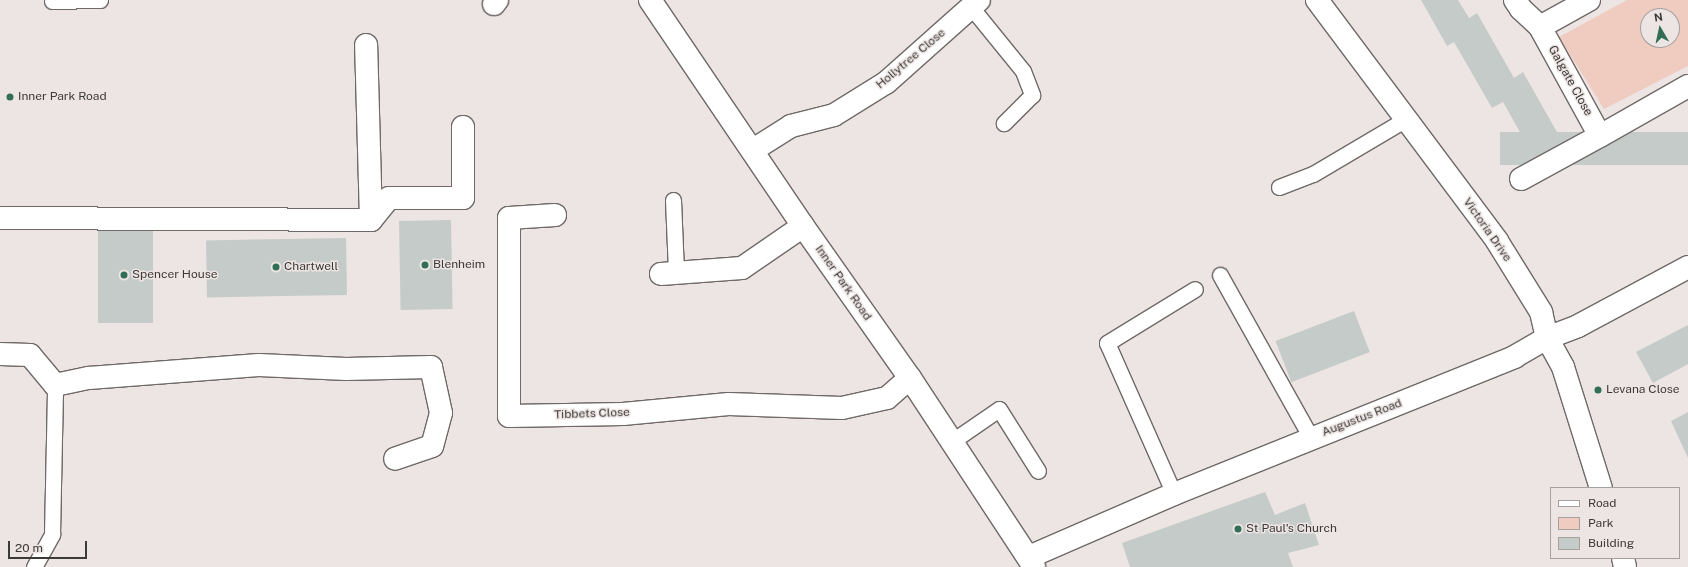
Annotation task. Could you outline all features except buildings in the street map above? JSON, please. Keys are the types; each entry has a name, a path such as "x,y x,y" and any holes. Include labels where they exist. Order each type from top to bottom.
{"street":[{"name":"Inner Park Road","path":"650,0 753,150 803,226 910,378 1032,562"},
{"name":"Victoria Drive","path":"1318,0 1497,241 1541,312 1547,338 1563,367 1601,487"},
{"name":"Galgate Close","path":"1515,0 1521,9 1540,27 1600,136"},
{"path":"1540,27 1589,0"},
{"name":"Hollytree Close","path":"753,150 791,126 834,115 887,82 975,4"},
{"path":"366,45 370,220"},
{"path":"1521,179 1688,86"},
{"path":"370,220 388,198 463,198 463,128"},
{"name":"Tibbets Close","path":"555,214 509,218 509,416 623,414 728,404 842,408 887,398 910,378"},
{"path":"0,218 370,220"},
{"path":"668,274 742,268 803,226"},
{"name":"Augustus Road","path":"1032,562 1174,494 1514,357 1547,338 1578,326 1688,267"},
{"path":"0,354 30,355 55,384 89,378 259,365 346,369 431,367 441,413 432,446 395,459"}],"lane":[{"path":"52,1 100,0"},
{"path":"975,4 1023,71 1032,95 1004,123"},
{"path":"1278,187 1313,174 1406,119"},
{"path":"668,274 673,200"},
{"path":"1220,275 1311,438"},
{"path":"1174,494 1107,343 1195,289"},
{"path":"34,567 52,534 55,384"},
{"path":"951,442 999,409 1038,470"}],"green space":[{"path":"1627,0 1688,0 1688,66 1604,109 1559,37"}],"place":[{"name":"Inner Park Road","path":"10,97"},
{"name":"Blenheim","path":"425,265"},
{"name":"Chartwell","path":"276,267"},
{"name":"Spencer House","path":"124,275"},
{"name":"Levana Close","path":"1598,390"},
{"name":"St Paul's Church","path":"1238,529"}]}
